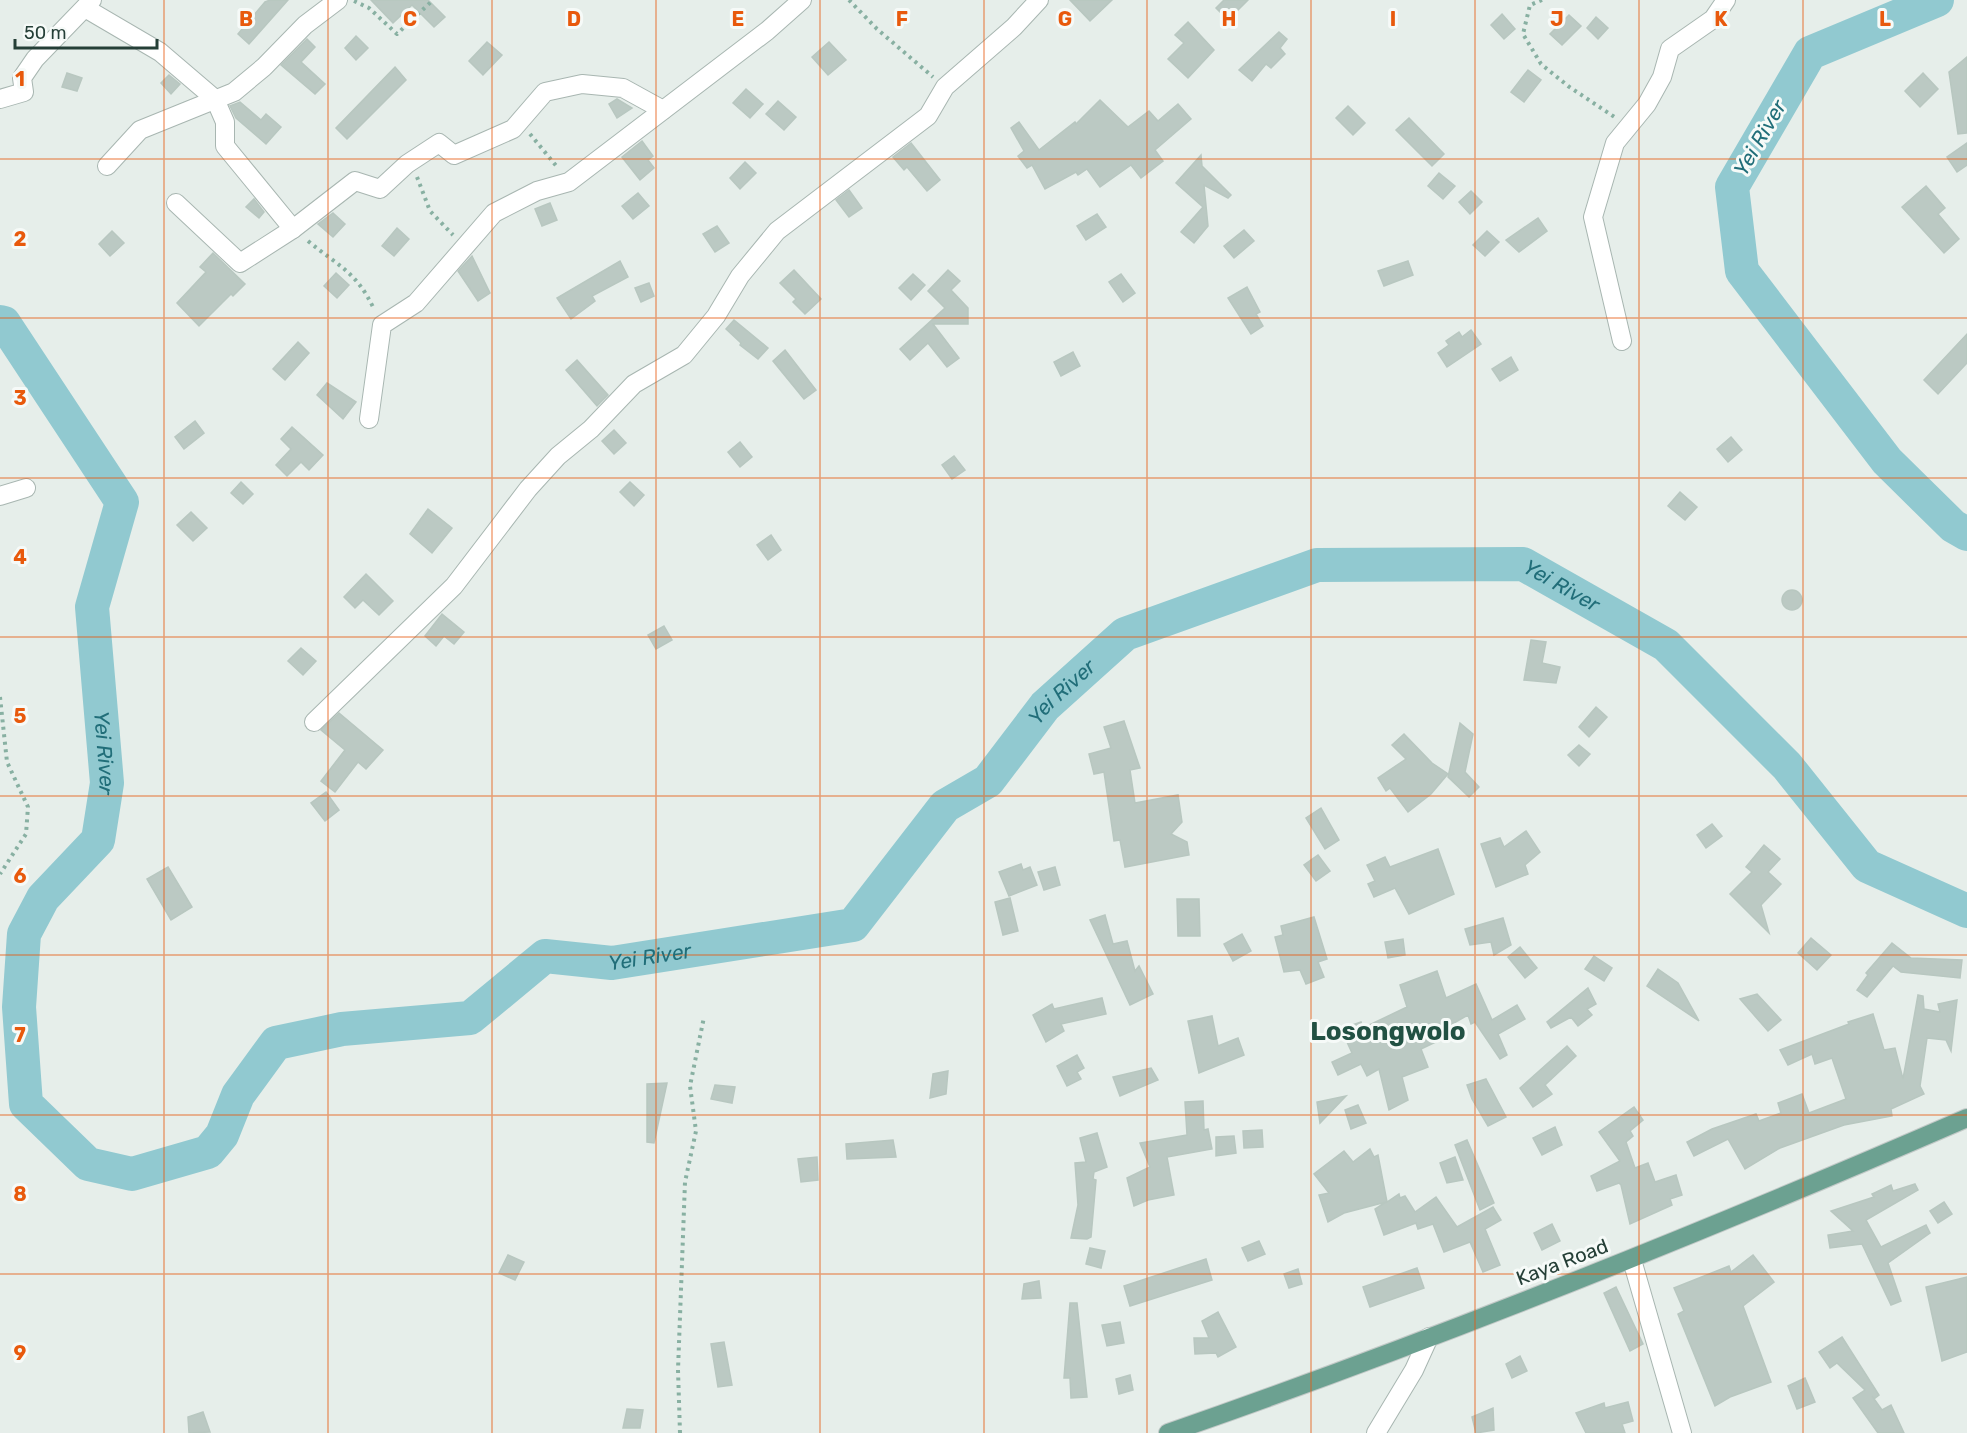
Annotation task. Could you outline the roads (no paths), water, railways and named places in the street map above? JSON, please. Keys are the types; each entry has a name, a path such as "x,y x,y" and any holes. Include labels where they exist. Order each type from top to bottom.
{"main road":[{"name":"Kaya Road","path":"1168,1433 1632,1260 1967,1118"}],"street":[{"path":"107,166 140,130 234,92 264,67 305,25 338,0"},
{"path":"369,419 382,325 416,303 494,213 537,191 569,182 766,31 802,0"},
{"path":"314,722 454,586 528,489 558,456 591,429 634,384 684,355 716,316 740,276 777,231 928,116 945,87 1014,27 1039,0"},
{"path":"1622,341 1593,217 1615,143 1647,104 1662,77 1670,49 1713,19 1726,0"},
{"path":"0,99 24,92 22,78 35,59 88,4 159,52 215,99 225,122 225,147 293,229"},
{"path":"176,203 240,263 293,229 355,180 380,189 407,164 440,143 454,155 513,129 545,92 582,84 623,88 663,110"},
{"path":"0,496 26,488"},
{"path":"1632,1260 1682,1433"},
{"path":"1376,1433 1413,1370 1429,1337"}],"waterway":[{"name":"Yei River","path":"1937,0 1810,53 1732,187 1742,271 1887,461 1953,526 1967,534"},
{"name":"Yei River","path":"0,322 4,323 122,502 92,607 107,783 98,840 43,898 24,934 19,1007 26,1104 88,1164 132,1174 208,1152 222,1135 238,1095 276,1043 342,1029 470,1018 545,956 612,963 853,925 945,806 988,781 1045,706 1125,634 1317,565 1523,564 1666,645 1787,766 1867,866 1967,911"}],"district":[{"name":"Losongwolo","path":"1388,1031"}]}
